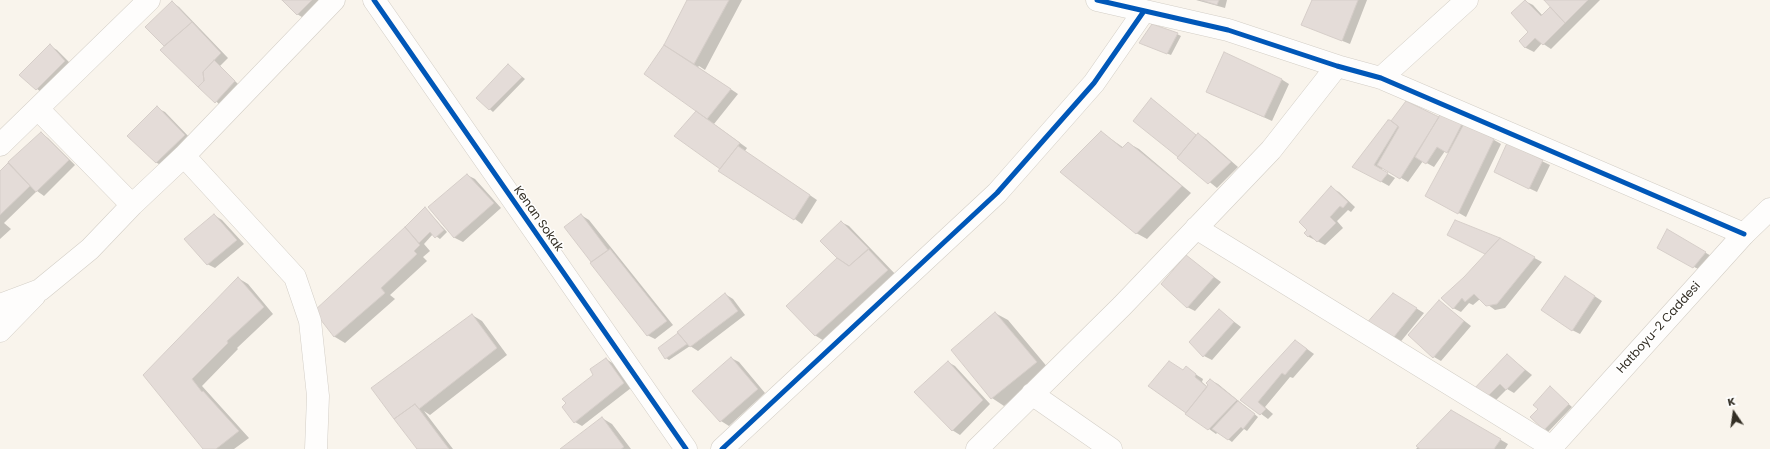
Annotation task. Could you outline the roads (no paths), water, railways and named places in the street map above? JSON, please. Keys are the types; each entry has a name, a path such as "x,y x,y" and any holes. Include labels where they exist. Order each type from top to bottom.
{"street":[{"path":"0,145 149,0"},
{"path":"0,331 40,290 90,249 132,205 184,156 334,0"},
{"name":"Kenan Sokak","path":"374,0 686,449"},
{"path":"1097,0 1228,30 1336,66 1382,78 1744,234"},
{"path":"1382,78 1467,0"},
{"path":"722,449 997,193 1094,83 1144,10"},
{"path":"977,449 1122,306 1271,150 1336,66"},
{"path":"38,109 132,205"},
{"path":"184,156 295,277 310,321 318,396 316,449"},
{"name":"Hatboyu-2 Caddesi","path":"1551,448 1744,234 1770,209"},
{"path":"1196,228 1551,448"},
{"path":"0,305 40,290"},
{"path":"1032,394 1111,449"}]}
